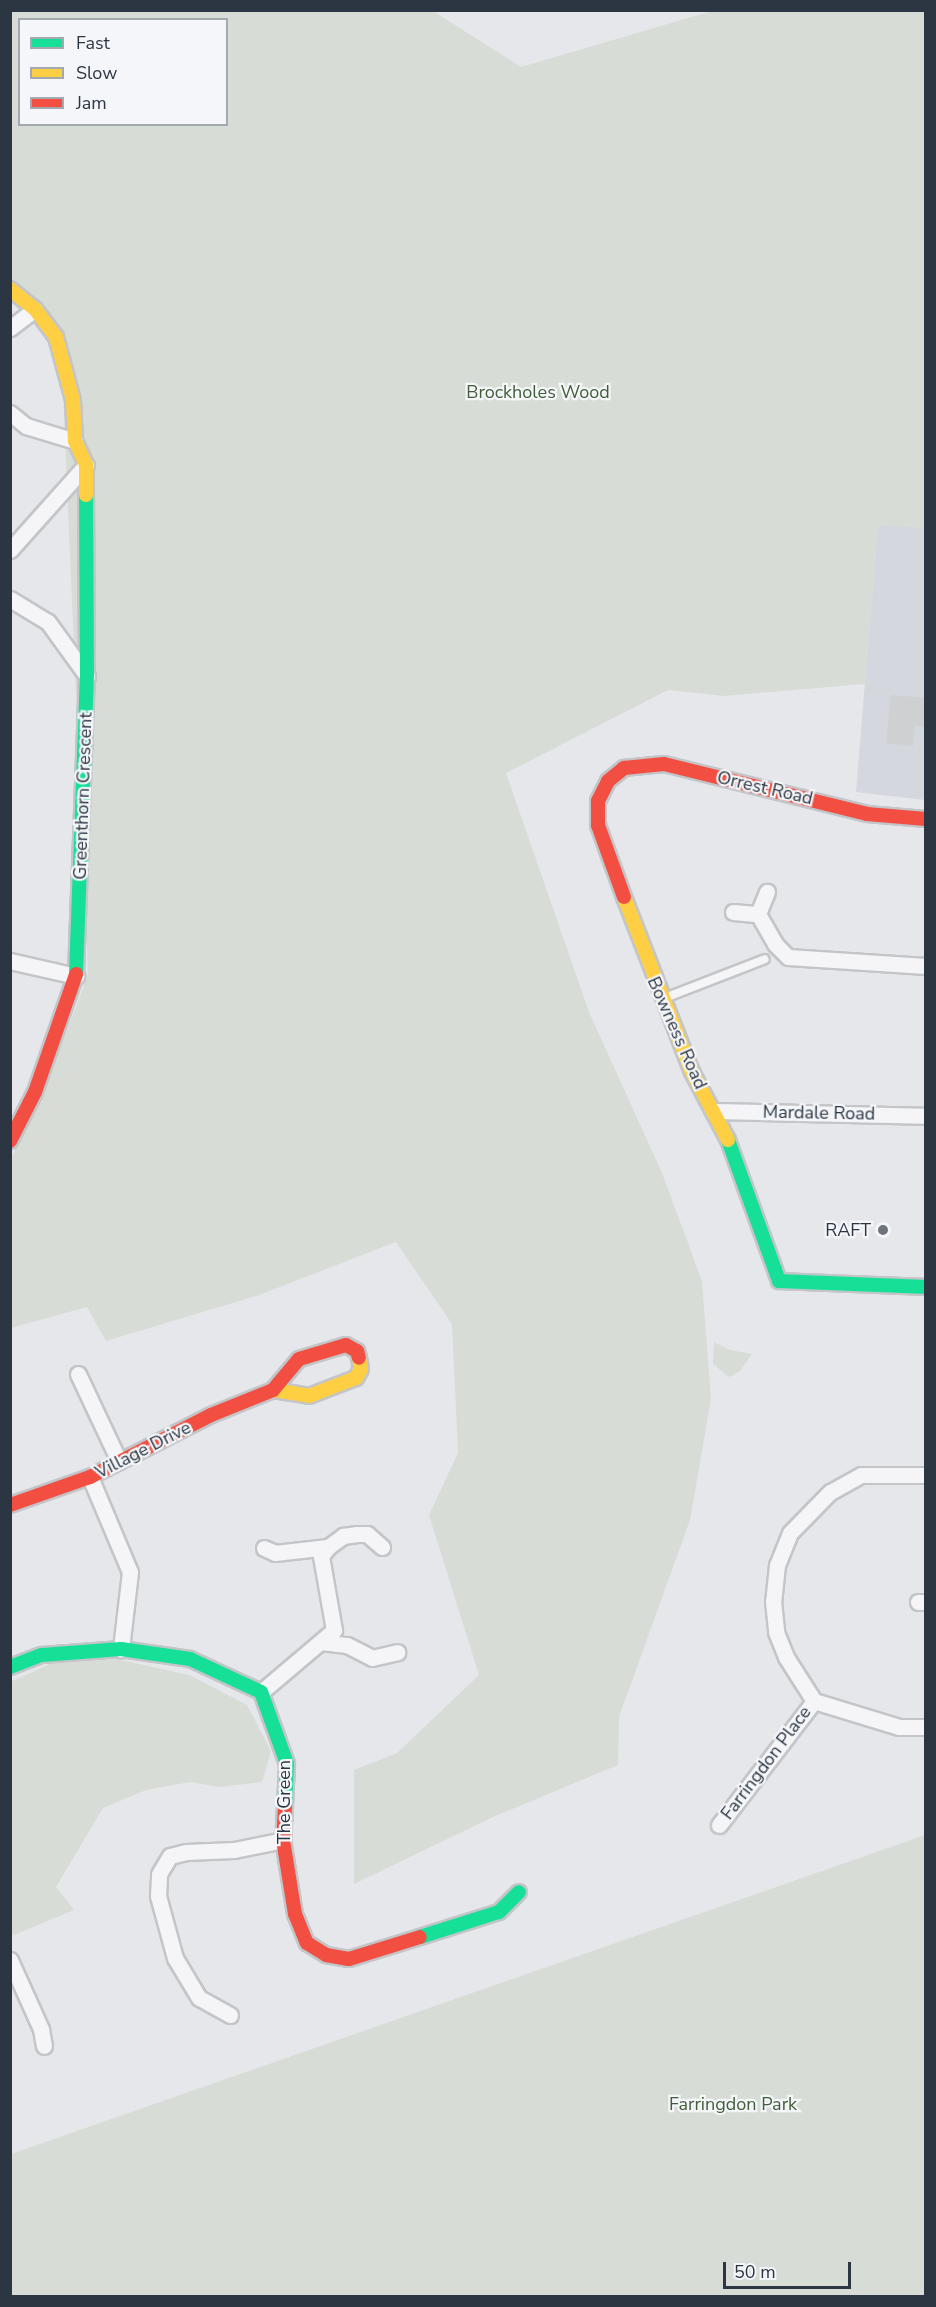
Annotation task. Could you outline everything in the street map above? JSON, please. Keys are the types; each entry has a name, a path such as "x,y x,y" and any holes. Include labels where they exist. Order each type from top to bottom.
{"street":[{"name":"Greenthorn Crescent","path":"10,289 35,309 56,337 66,369 75,441 86,465 87,676 76,976 35,1092 10,1141"},
{"path":"10,328 35,309"},
{"path":"10,413 26,426 75,441"},
{"path":"10,550 86,465"},
{"path":"10,599 48,622 87,676"},
{"name":"Orrest Road","path":"608,781 624,768 664,764 867,814 926,819"},
{"name":"Bowness Road","path":"608,781 598,801 598,825 660,999 734,1151 779,1281 926,1287"},
{"path":"758,914 767,892"},
{"path":"733,912 758,914"},
{"path":"758,914 775,944 788,957 926,966"},
{"path":"10,960 76,976"},
{"name":"Mardale Road","path":"713,1110 926,1116"},
{"name":"Village Drive","path":"10,1505 90,1477 211,1415 273,1390 299,1359 346,1345 357,1352 361,1369 356,1378 309,1396 273,1390"},
{"path":"78,1374 119,1461"},
{"path":"926,1475 861,1475 830,1492 790,1533 777,1565 773,1601 776,1632 797,1679 814,1701 899,1727 926,1727"},
{"path":"90,1477 130,1572 121,1649"},
{"path":"10,1667 42,1655 121,1649 190,1659 261,1692 334,1630 321,1556 328,1546 343,1536 367,1534 382,1547"},
{"path":"264,1548 275,1553 328,1546"},
{"path":"321,1642 347,1645 372,1658 397,1652"},
{"name":"The Green","path":"261,1692 287,1764 283,1840 295,1914 307,1943 326,1955 349,1959 499,1912 519,1892"},
{"name":"Farringdon Place","path":"718,1826 814,1701"},
{"path":"230,2014 199,1998 175,1958 158,1896 159,1874 170,1856 186,1852 234,1850 283,1840"},
{"path":"10,1960 41,2029 44,2046"}],"lane":[{"path":"660,999 765,959"}],"shaded area":[{"path":"878,524 925,528 925,800 856,792"}],"green space":[{"name":"Brockholes Wood","path":"11,11 433,11 521,67 712,11 925,11 925,528 878,525 865,684 724,696 668,690 506,773 589,1012 662,1173 702,1281 711,1399 690,1520 619,1717 618,1765 493,1817 354,1884 354,1770 397,1753 479,1675 429,1515 458,1453 452,1324 396,1242 259,1295 106,1341 87,1307 11,1328 11,1158 41,1099 88,975 62,367 45,305 11,285"},
{"path":"714,1342 730,1350 752,1354 740,1371 729,1377 713,1364"},
{"path":"117,1659 189,1675 247,1705 271,1751 262,1782 220,1787 190,1782 146,1790 103,1808 56,1887 74,1910 14,1935 10,1931 10,1682 52,1663"},
{"name":"Farringdon Park","path":"925,1835 925,2296 11,2296 11,2154"}],"building":[{"path":"891,695 926,698 926,727 915,726 913,746 886,743"}],"traffic: fast":[{"path":"76,974 87,676 86,495"},
{"path":"728,1140 779,1281 926,1287"},
{"path":"10,1667 42,1655 121,1649 190,1659 261,1692 287,1764 285,1806"},
{"path":"420,1937 499,1912 519,1892"}],"traffic: slow":[{"path":"10,289 35,309 56,337 73,400 75,441 86,465 86,495"},
{"path":"624,897 692,1072 728,1140"},
{"path":"273,1390 309,1396 356,1378 361,1369 359,1358"}],"traffic: jam":[{"path":"624,897 598,825 598,801 608,781 624,768 664,764 867,814 926,819"},
{"path":"10,1141 35,1092 76,974"},
{"path":"10,1505 90,1477 211,1415 273,1390 299,1359 346,1345 357,1351 359,1358"},
{"path":"285,1806 283,1840 295,1914 307,1943 326,1955 349,1959 420,1937"}],"place":[{"name":"RAFT","path":"883,1230"}]}
